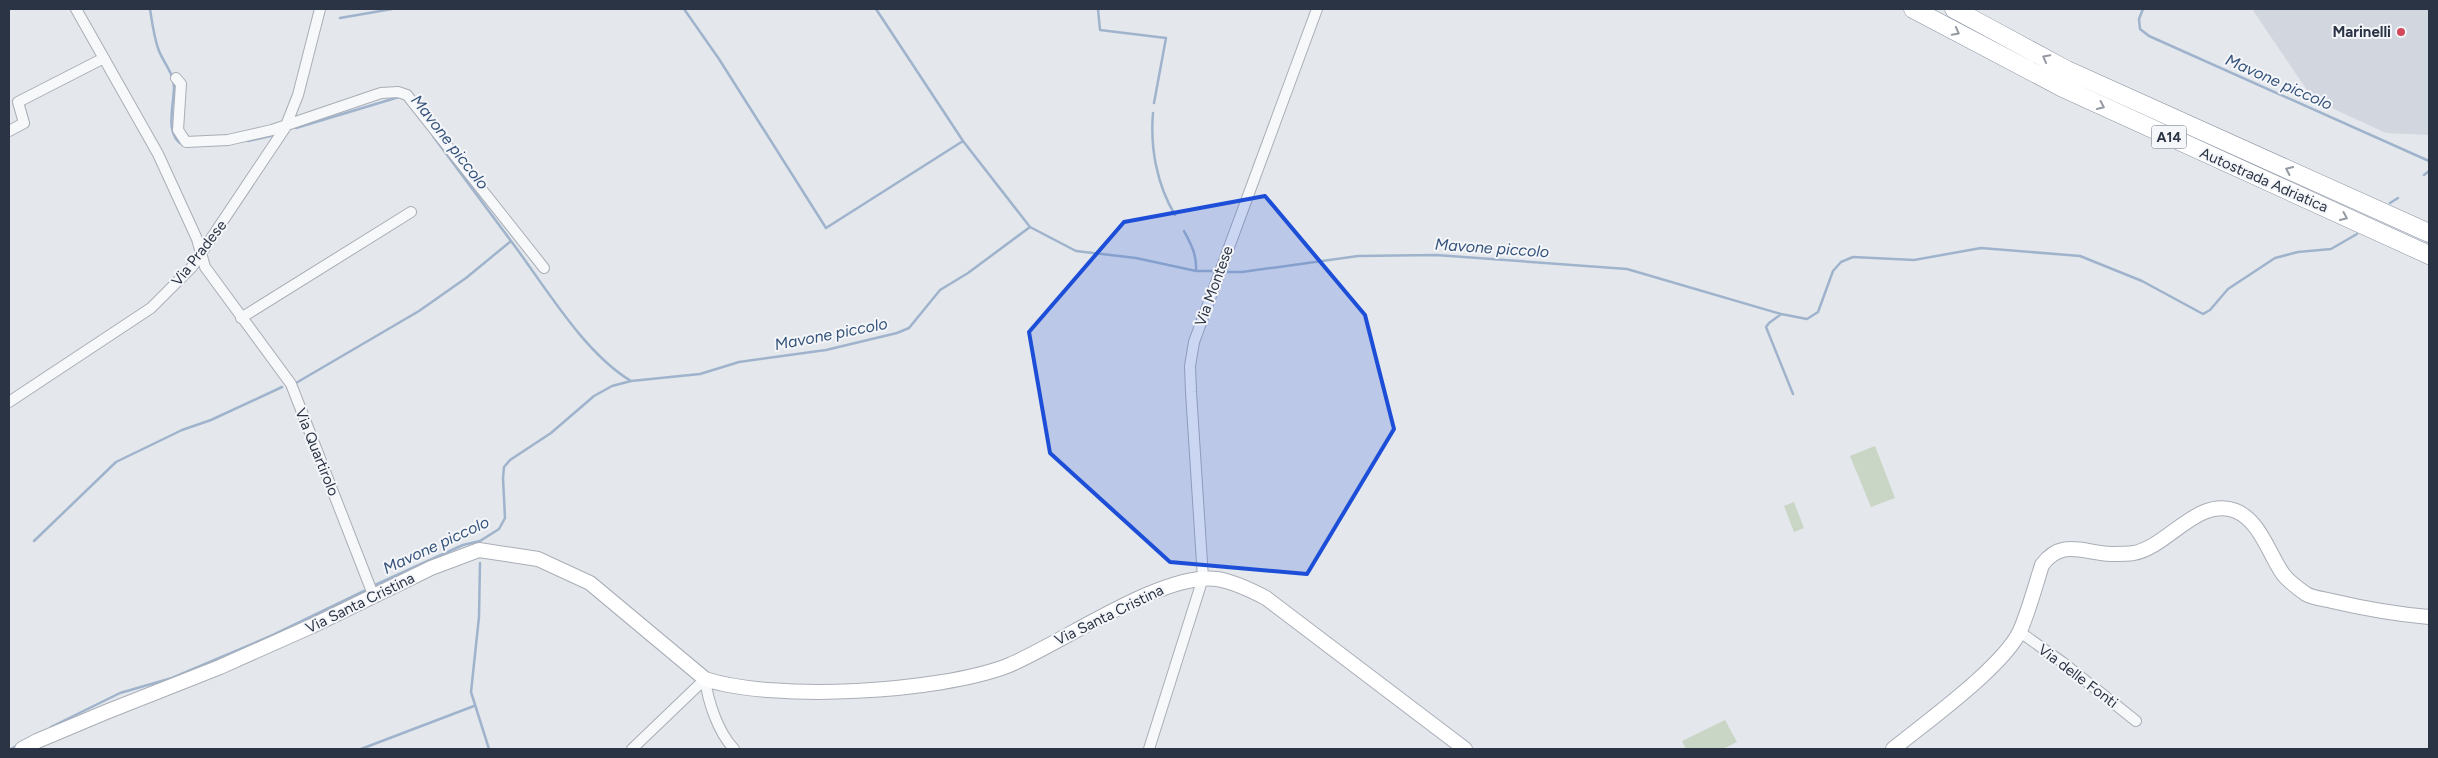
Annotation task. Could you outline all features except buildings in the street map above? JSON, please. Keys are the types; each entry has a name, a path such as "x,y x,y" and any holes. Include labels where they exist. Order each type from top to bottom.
{"highway":[{"name":"Autostrada Adriatica","path":"1913,9 2062,88 2429,255"},
{"name":"Autostrada Adriatica","path":"1954,9 2068,70 2429,233"}],"street":[{"name":"Via Quartirolo","path":"76,9 158,154 202,254 205,267 290,384 374,597"},
{"name":"Via Pradese","path":"9,402 151,308 202,254 286,126 298,95 320,9"},
{"name":"Via Montese","path":"1203,578 1190,366 1194,342 1316,9"},
{"path":"9,131 24,123 18,102 104,58"},
{"path":"176,78 181,84 178,130 186,142 228,140 286,126 381,93 398,92 407,95 544,268"},
{"path":"241,318 411,212"},
{"path":"1893,749 1988,670 2003,655 2020,632 2042,565 2055,552 2072,548 2111,554 2135,553 2156,543 2205,511 2223,508 2237,511 2252,523 2284,575 2307,595 2380,612 2429,617"},
{"name":"Via Santa Cristina","path":"22,749 37,740 220,667 374,597 431,568 478,550 538,559 590,583 705,679 723,685 813,691 869,690 971,677 1008,665 1153,592 1185,581 1203,578 1238,584 1266,598 1465,749"},
{"path":"1149,749 1203,578"},
{"name":"Via delle Fonti","path":"2020,632 2136,720"},
{"path":"632,749 705,679 713,710 728,742 734,749"}],"highlighted area":[{"path":"1265,196 1365,315 1394,429 1307,574 1170,562 1050,453 1029,332 1124,222"}],"shaded area":[{"path":"2252,9 2429,9 2429,135 2386,133 2321,103 2311,96"}],"green space":[{"path":"1875,446 1895,498 1871,507 1850,456"},
{"path":"1794,502 1804,528 1794,532 1784,506"},
{"path":"1725,720 1737,742 1723,749 1686,749 1682,741"}],"waterway":[{"name":"Mavone piccolo","path":"150,9 157,46 174,82 172,127 177,140 183,145"},
{"name":"Mavone piccolo","path":"340,18 392,9"},
{"name":"Mavone piccolo","path":"684,9 719,59 826,228 963,141 1030,227"},
{"name":"Mavone piccolo","path":"876,9 963,141"},
{"name":"Mavone piccolo","path":"1098,9 1100,30 1166,38 1154,103"},
{"name":"Mavone piccolo","path":"2143,9 2139,19 2140,29 2149,36 2429,161"},
{"name":"Mavone piccolo","path":"296,128 399,97"},
{"name":"Mavone piccolo","path":"1153,113 1152,126 1156,166 1159,179 1175,215"},
{"name":"Mavone piccolo","path":"248,141 275,135"},
{"name":"Mavone piccolo","path":"433,136 511,241"},
{"name":"Mavone piccolo","path":"2424,175 2429,171"},
{"name":"Mavone piccolo","path":"2390,203 2398,198"},
{"name":"Mavone piccolo","path":"375,585 463,545 480,541 499,529 505,518 504,467 510,460 551,433 594,396 612,386 631,381 700,374 739,362 826,350 897,333 909,328 940,290 968,273 1030,227 1076,251 1136,258 1196,271 1216,271"},
{"name":"Mavone piccolo","path":"1184,231 1191,245 1196,271"},
{"name":"Mavone piccolo","path":"1224,272 1242,272 1358,256 1436,255 1627,269 1781,314 1807,319 1818,312 1833,271 1841,262 1853,257 1914,260 1981,248 2080,256 2142,281 2203,314 2210,310 2228,289 2275,258 2298,252 2331,249 2357,234"},
{"name":"Mavone piccolo","path":"296,383 419,311 466,278 511,241 581,336 613,369 631,381"},
{"name":"Mavone piccolo","path":"1780,315 1766,327 1793,394"},
{"name":"Mavone piccolo","path":"34,541 116,462 182,430 211,420 282,387"},
{"path":"480,563 479,617 471,692 489,749"},
{"name":"Mavone piccolo","path":"51,727 120,693 172,678 273,635 364,591"},
{"path":"361,749 474,706"},
{"name":"Mavone piccolo","path":"11,749 18,745"}],"place":[{"name":"Marinelli","path":"2401,32"}]}
